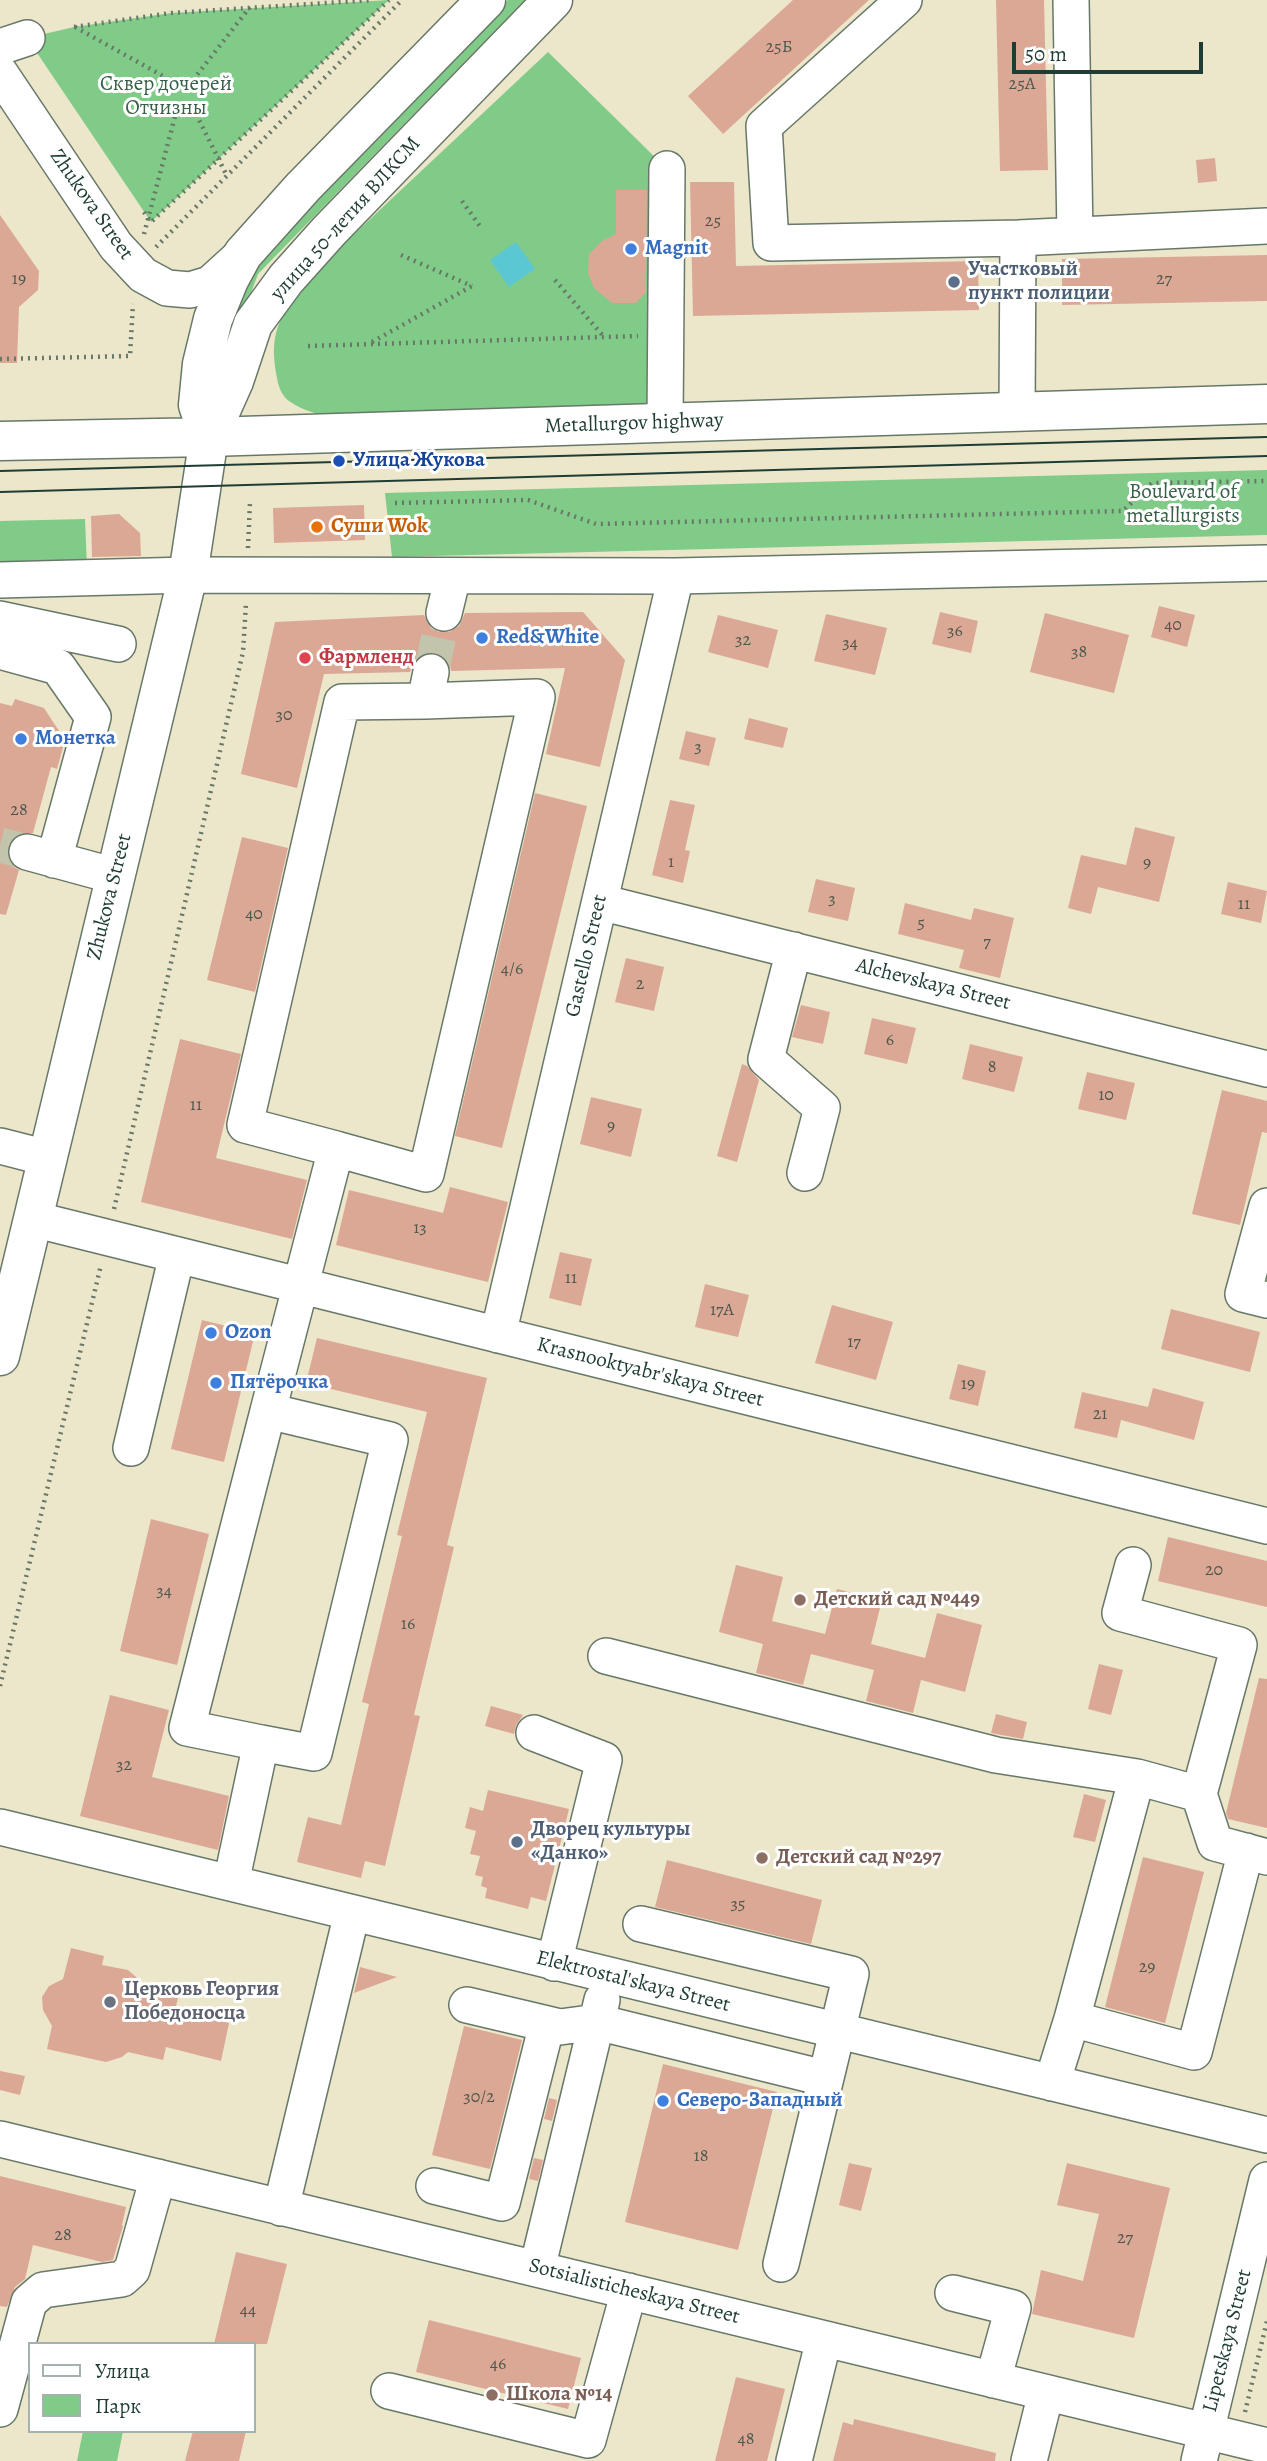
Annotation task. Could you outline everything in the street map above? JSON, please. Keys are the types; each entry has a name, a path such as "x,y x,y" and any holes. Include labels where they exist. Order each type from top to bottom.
{"main road":[{"path":"209,437 198,405 202,364 213,319 229,279 243,254 303,187 486,0"},
{"name":"улица 50-летия ВЛКСМ","path":"209,437 234,381 254,324 286,278 553,0"},
{"name":"Metallurgov highway","path":"0,441 209,437 1267,404"},
{"name":"Zhukova Street","path":"0,1356 188,575 209,437"}],"street":[{"path":"904,0 764,126 771,243 1018,238 1267,226"},
{"path":"1071,0 1074,235"},
{"name":"Zhukova Street","path":"0,73 116,246 143,275 167,288 190,290 210,284 243,254"},
{"path":"665,423 667,169"},
{"path":"1017,412 1018,238"},
{"path":"0,580 188,575 676,576 1267,563"},
{"path":"444,614 453,576"},
{"name":"Gastello Street","path":"498,1335 676,576"},
{"path":"0,619 118,644"},
{"path":"0,651 58,667 93,717 41,856 115,876"},
{"path":"428,686 537,697 426,1174 336,1149 245,1125 342,702 428,686"},
{"name":"Alchevskaya Street","path":"600,902 1267,1069"},
{"path":"794,950 766,1059 822,1108 805,1173"},
{"path":"0,1146 47,1158"},
{"path":"268,1411 390,1440 314,1753 187,1728 268,1411 336,1149"},
{"path":"1267,1206 1243,1294 1267,1300"},
{"name":"Krasnooktyabr'skaya Street","path":"33,1219 1267,1526"},
{"path":"131,1448 177,1255"},
{"path":"1072,2019 1194,2052 1256,1854 1215,1843 1199,1794 1239,1644 1120,1613 1132,1565"},
{"path":"606,1656 996,1755 1137,1777 1199,1794"},
{"path":"534,1732 604,1760 554,1963"},
{"path":"231,1883 261,1743"},
{"path":"1052,2083 1072,2019 1137,1777"},
{"name":"Elektrostal'skaya Street","path":"0,1826 1267,2135"},
{"path":"281,2208 352,1913"},
{"path":"641,1924 851,1974 781,2264"},
{"path":"537,2269 608,1976"},
{"path":"467,2005 560,2027 597,2021 824,2078"},
{"path":"434,2186 502,2203 547,2024"},
{"name":"Sotsialisticheskaya Street","path":"0,2139 1046,2393 1228,2444"},
{"path":"0,2409 10,2330 29,2302 43,2290 122,2279 132,2270 158,2177"},
{"name":"Lipetskaya Street","path":"1228,2444 1267,2180"},
{"path":"389,2391 588,2440 629,2291"},
{"path":"953,2292 1013,2308 993,2380"},
{"path":"794,2461 824,2339"},
{"path":"1029,2461 1046,2393"}],"path":[{"path":"172,81 74,27 171,13 373,0"},
{"path":"144,212 151,222 389,0"},
{"path":"136,268 402,0"},
{"path":"193,80 250,7"},
{"path":"193,108 227,176"},
{"path":"0,359 130,356 136,268 177,109"},
{"path":"462,201 482,229"},
{"path":"370,344 472,286 401,255"},
{"path":"555,281 604,337"},
{"path":"308,346 641,336"},
{"path":"396,503 528,500 596,524 1123,511 1152,483 1267,481"},
{"path":"0,1686 243,652 250,502"},
{"path":"1228,2444 1267,2321"}],"green space":[{"name":"Сквер дочерей Отчизны","path":"389,0 151,222 27,38 74,27 171,13"},
{"path":"508,0 525,0 258,274 232,344 227,345 251,264"},
{"path":"548,52 667,169 665,410 340,420 307,411 289,401 279,387 275,337 282,317 303,282"},
{"name":"Boulevard of metallurgists","path":"1267,470 1267,535 392,557 385,493"},
{"path":"85,519 87,568 0,571 0,521"},
{"path":"83,2433 123,2433 117,2461 77,2461"}],"water":[{"path":"516,242 535,269 509,287 490,260"}],"building":[{"path":"793,0 869,0 723,134 688,96"},
{"path":"996,0 1044,0 1048,170 1000,171"},
{"path":"1215,158 1217,181 1198,183 1196,160"},
{"path":"690,182 734,182 736,266 978,261 979,310 693,316"},
{"path":"616,190 647,190 646,292 636,303 612,303 594,288 588,273 589,254 602,241 616,234"},
{"path":"0,215 39,271 38,290 19,307 17,363 0,363"},
{"path":"1267,255 1267,301 1062,305 1062,259"},
{"path":"364,505 365,540 274,543 273,508"},
{"path":"119,514 140,533 141,556 92,557 91,516"},
{"path":"1159,606 1195,615 1187,647 1151,637"},
{"path":"583,612 625,660 600,767 546,754 565,668 451,671 445,657 434,652 424,653 416,658 410,672 324,674 297,788 241,774 275,622 424,615 431,628 439,632 449,632 459,626 465,613"},
{"path":"940,612 978,621 971,653 932,644"},
{"path":"1045,613 1129,635 1114,693 1030,672"},
{"path":"826,614 887,628 875,675 814,661"},
{"path":"718,615 778,630 768,668 708,652"},
{"path":"15,699 44,708 65,740 57,769 51,767 33,833 21,833 13,837 8,846 8,858 12,866 19,870 6,915 0,914 0,703 12,706"},
{"path":"749,718 788,728 783,748 744,739"},
{"path":"686,731 716,738 709,766 679,759"},
{"path":"535,793 587,806 502,1148 455,1136"},
{"path":"670,800 695,805 685,850 690,851 683,883 652,875"},
{"path":"1135,827 1175,837 1159,902 1098,887 1091,914 1068,908 1081,855 1126,865"},
{"path":"242,837 288,848 255,992 207,980"},
{"path":"816,879 855,888 848,921 808,912"},
{"path":"1228,882 1267,891 1261,923 1221,914"},
{"path":"905,903 971,920 974,908 1014,918 1000,978 959,968 964,950 898,934"},
{"path":"626,958 664,967 654,1011 615,1002"},
{"path":"801,1005 830,1012 823,1044 792,1037"},
{"path":"872,1018 916,1028 907,1064 864,1054"},
{"path":"180,1039 241,1054 216,1158 307,1180 292,1239 141,1202"},
{"path":"970,1044 1023,1057 1014,1092 962,1079"},
{"path":"742,1064 759,1080 737,1162 717,1156"},
{"path":"1087,1072 1135,1083 1126,1120 1078,1109"},
{"path":"1222,1090 1267,1101 1267,1133 1262,1132 1240,1225 1192,1214"},
{"path":"591,1097 642,1109 631,1157 580,1144"},
{"path":"450,1187 508,1202 488,1282 336,1245 349,1190 443,1213"},
{"path":"560,1252 592,1259 581,1306 549,1298"},
{"path":"705,1284 749,1295 738,1337 695,1327"},
{"path":"832,1305 893,1322 876,1380 815,1363"},
{"path":"1171,1309 1260,1332 1250,1372 1161,1349"},
{"path":"202,1320 255,1333 224,1462 171,1449"},
{"path":"317,1338 487,1378 447,1545 454,1547 414,1715 420,1716 385,1866 365,1861 361,1878 297,1862 308,1817 341,1825 369,1704 362,1702 402,1536 397,1535 427,1412 306,1383"},
{"path":"958,1364 986,1371 978,1406 949,1399"},
{"path":"1153,1388 1204,1402 1194,1440 1121,1420 1117,1438 1074,1428 1082,1392 1148,1407"},
{"path":"151,1519 209,1534 177,1665 120,1651"},
{"path":"1168,1537 1267,1561 1267,1607 1158,1581"},
{"path":"736,1565 783,1577 772,1621 825,1634 837,1589 882,1600 871,1644 925,1658 937,1613 982,1625 965,1692 921,1680 913,1713 866,1701 874,1670 811,1654 803,1685 756,1673 763,1644 719,1632"},
{"path":"1099,1664 1123,1670 1111,1715 1088,1709"},
{"path":"1259,1678 1267,1679 1267,1828 1228,1819 1226,1813"},
{"path":"110,1695 169,1710 152,1777 229,1796 218,1850 80,1816"},
{"path":"491,1706 523,1715 514,1734 485,1726"},
{"path":"996,1714 1027,1722 1023,1739 991,1733"},
{"name":"Дворец культуры «Данко»","path":"488,1790 569,1809 546,1901 531,1897 528,1909 485,1898 487,1888 481,1886 483,1877 475,1875 480,1856 470,1854 476,1831 465,1828 470,1807 483,1811"},
{"path":"1084,1794 1106,1800 1095,1842 1073,1837"},
{"path":"1143,1857 1204,1872 1165,2023 1105,2007"},
{"path":"667,1860 822,1900 811,1944 655,1907"},
{"name":"Церковь Георгия Победоносца","path":"71,1948 104,1956 102,1965 128,1970 144,1990 178,1998 175,2010 229,2023 221,2061 166,2047 163,2060 128,2052 106,2062 47,2049 52,2026 43,2010 42,1997 49,1986 63,1979"},
{"path":"360,1967 397,1977 354,1993"},
{"path":"464,2026 522,2040 490,2169 432,2155"},
{"path":"663,2064 777,2092 738,2250 625,2222"},
{"path":"0,2071 25,2076 20,2095 0,2090"},
{"path":"549,2098 557,2100 552,2121 544,2119"},
{"path":"534,2158 543,2160 538,2181 529,2179"},
{"path":"849,2163 872,2168 861,2211 839,2205"},
{"path":"1067,2163 1170,2188 1134,2338 1032,2314 1041,2270 1083,2281 1099,2214 1057,2205"},
{"path":"0,2176 126,2207 113,2260 102,2262 33,2245 25,2279 15,2287 7,2307 0,2306"},
{"path":"236,2252 287,2264 267,2344 214,2342"},
{"path":"429,2320 581,2358 568,2409 416,2372"},
{"path":"736,2377 785,2389 767,2461 715,2461"},
{"path":"854,2419 996,2453 995,2461 833,2461 843,2422 853,2425"},
{"path":"192,2433 246,2433 239,2461 185,2461"}],"tunnel":[{"path":"431,672 444,613"},
{"path":"0,845 27,852"}],"tram line":[{"path":"0,471 1267,437"},
{"path":"0,492 1267,456"}],"place":[{"name":"Magnit","path":"631,249"},
{"name":"Участковый пункт полиции","path":"954,282"},
{"name":"Улица Жукова","path":"339,461"},
{"name":"Суши Wok","path":"317,527"},
{"name":"Red&White","path":"482,638"},
{"name":"Фармленд","path":"305,658"},
{"name":"Монетка","path":"21,739"},
{"name":"Ozon","path":"211,1333"},
{"name":"Пятёрочка","path":"216,1383"},
{"name":"Детский сад №449","path":"800,1600"},
{"name":"Дворец культуры «Данко»","path":"517,1842"},
{"name":"Детский сад №297","path":"762,1858"},
{"name":"Церковь Георгия Победоносца","path":"110,2002"},
{"name":"Северо-Западный","path":"663,2101"},
{"name":"Школа №14","path":"492,2395"}]}
